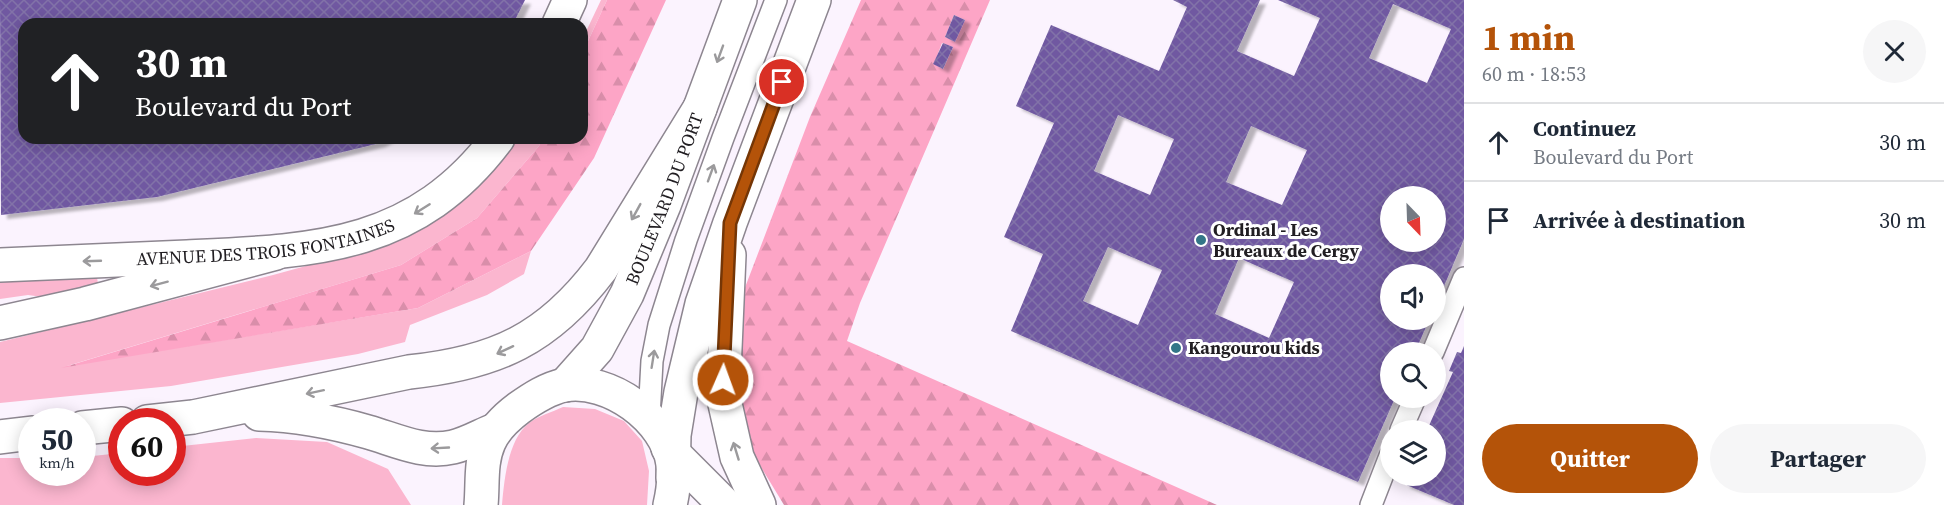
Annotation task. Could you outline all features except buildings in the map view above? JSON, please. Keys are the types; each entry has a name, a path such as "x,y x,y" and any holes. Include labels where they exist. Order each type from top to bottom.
{"main road":[{"path":"562,18 570,0"},
{"name":"BOULEVARD DU PORT","path":"565,385 597,349 627,294 664,205 740,0"},
{"path":"671,471 681,392 702,304 814,0"},
{"path":"193,417 409,372 443,369 474,362 495,355 535,335 561,315 588,287 700,108"},
{"name":"AVENUE DES TROIS FONTAINES","path":"0,265 276,253 345,241 399,223 425,208 457,184 494,144"},
{"path":"730,223 723,395 737,457 759,505"},
{"path":"0,323 85,304 276,253"},
{"path":"186,418 262,414 314,419 368,432 415,447 433,449 454,447 495,430 531,400 548,391 565,385 582,385 613,393 649,417 671,471 725,505"},
{"path":"482,505 484,458 495,430"},
{"path":"0,436 18,434"}],"lane":[{"path":"649,417 651,371 659,325 697,209 776,0"},
{"path":"1437,342 1464,278"},
{"path":"1371,505 1380,482"}],"shaded area":[{"path":"601,0 607,0 588,41 588,27"},
{"path":"514,144 540,144 477,218 401,265 67,366 418,308 531,251 524,274 487,295 410,325 405,342 358,354 171,386 0,403 0,342 346,255 457,202 498,166"},
{"path":"96,272 99,289 50,298 28,295 0,299 0,279"},
{"path":"563,407 595,409 624,421 642,441 649,471 647,505 502,505 508,461 516,439 529,423"},
{"path":"256,438 327,442 388,469 411,505 0,505 0,458 18,458 18,486 96,486 96,456 108,454 108,486 186,486 186,446"}],"green space":[{"path":"607,0 666,0 594,158 531,251 418,308 61,368 401,265 477,218 540,144 588,144 588,41"},
{"path":"861,0 990,0 860,303 847,341 1217,505 784,505 750,449 738,415 741,298 810,117","holes":["954,15 965,20 954,41 945,37","942,43 953,47 943,69 934,64"]}],"place":[{"name":"Ordinal - Les Bureaux de Cergy","path":"1201,240"},
{"name":"Kangourou kids","path":"1176,348"}],"route":[{"path":"723,380 730,223 782,82"}]}
